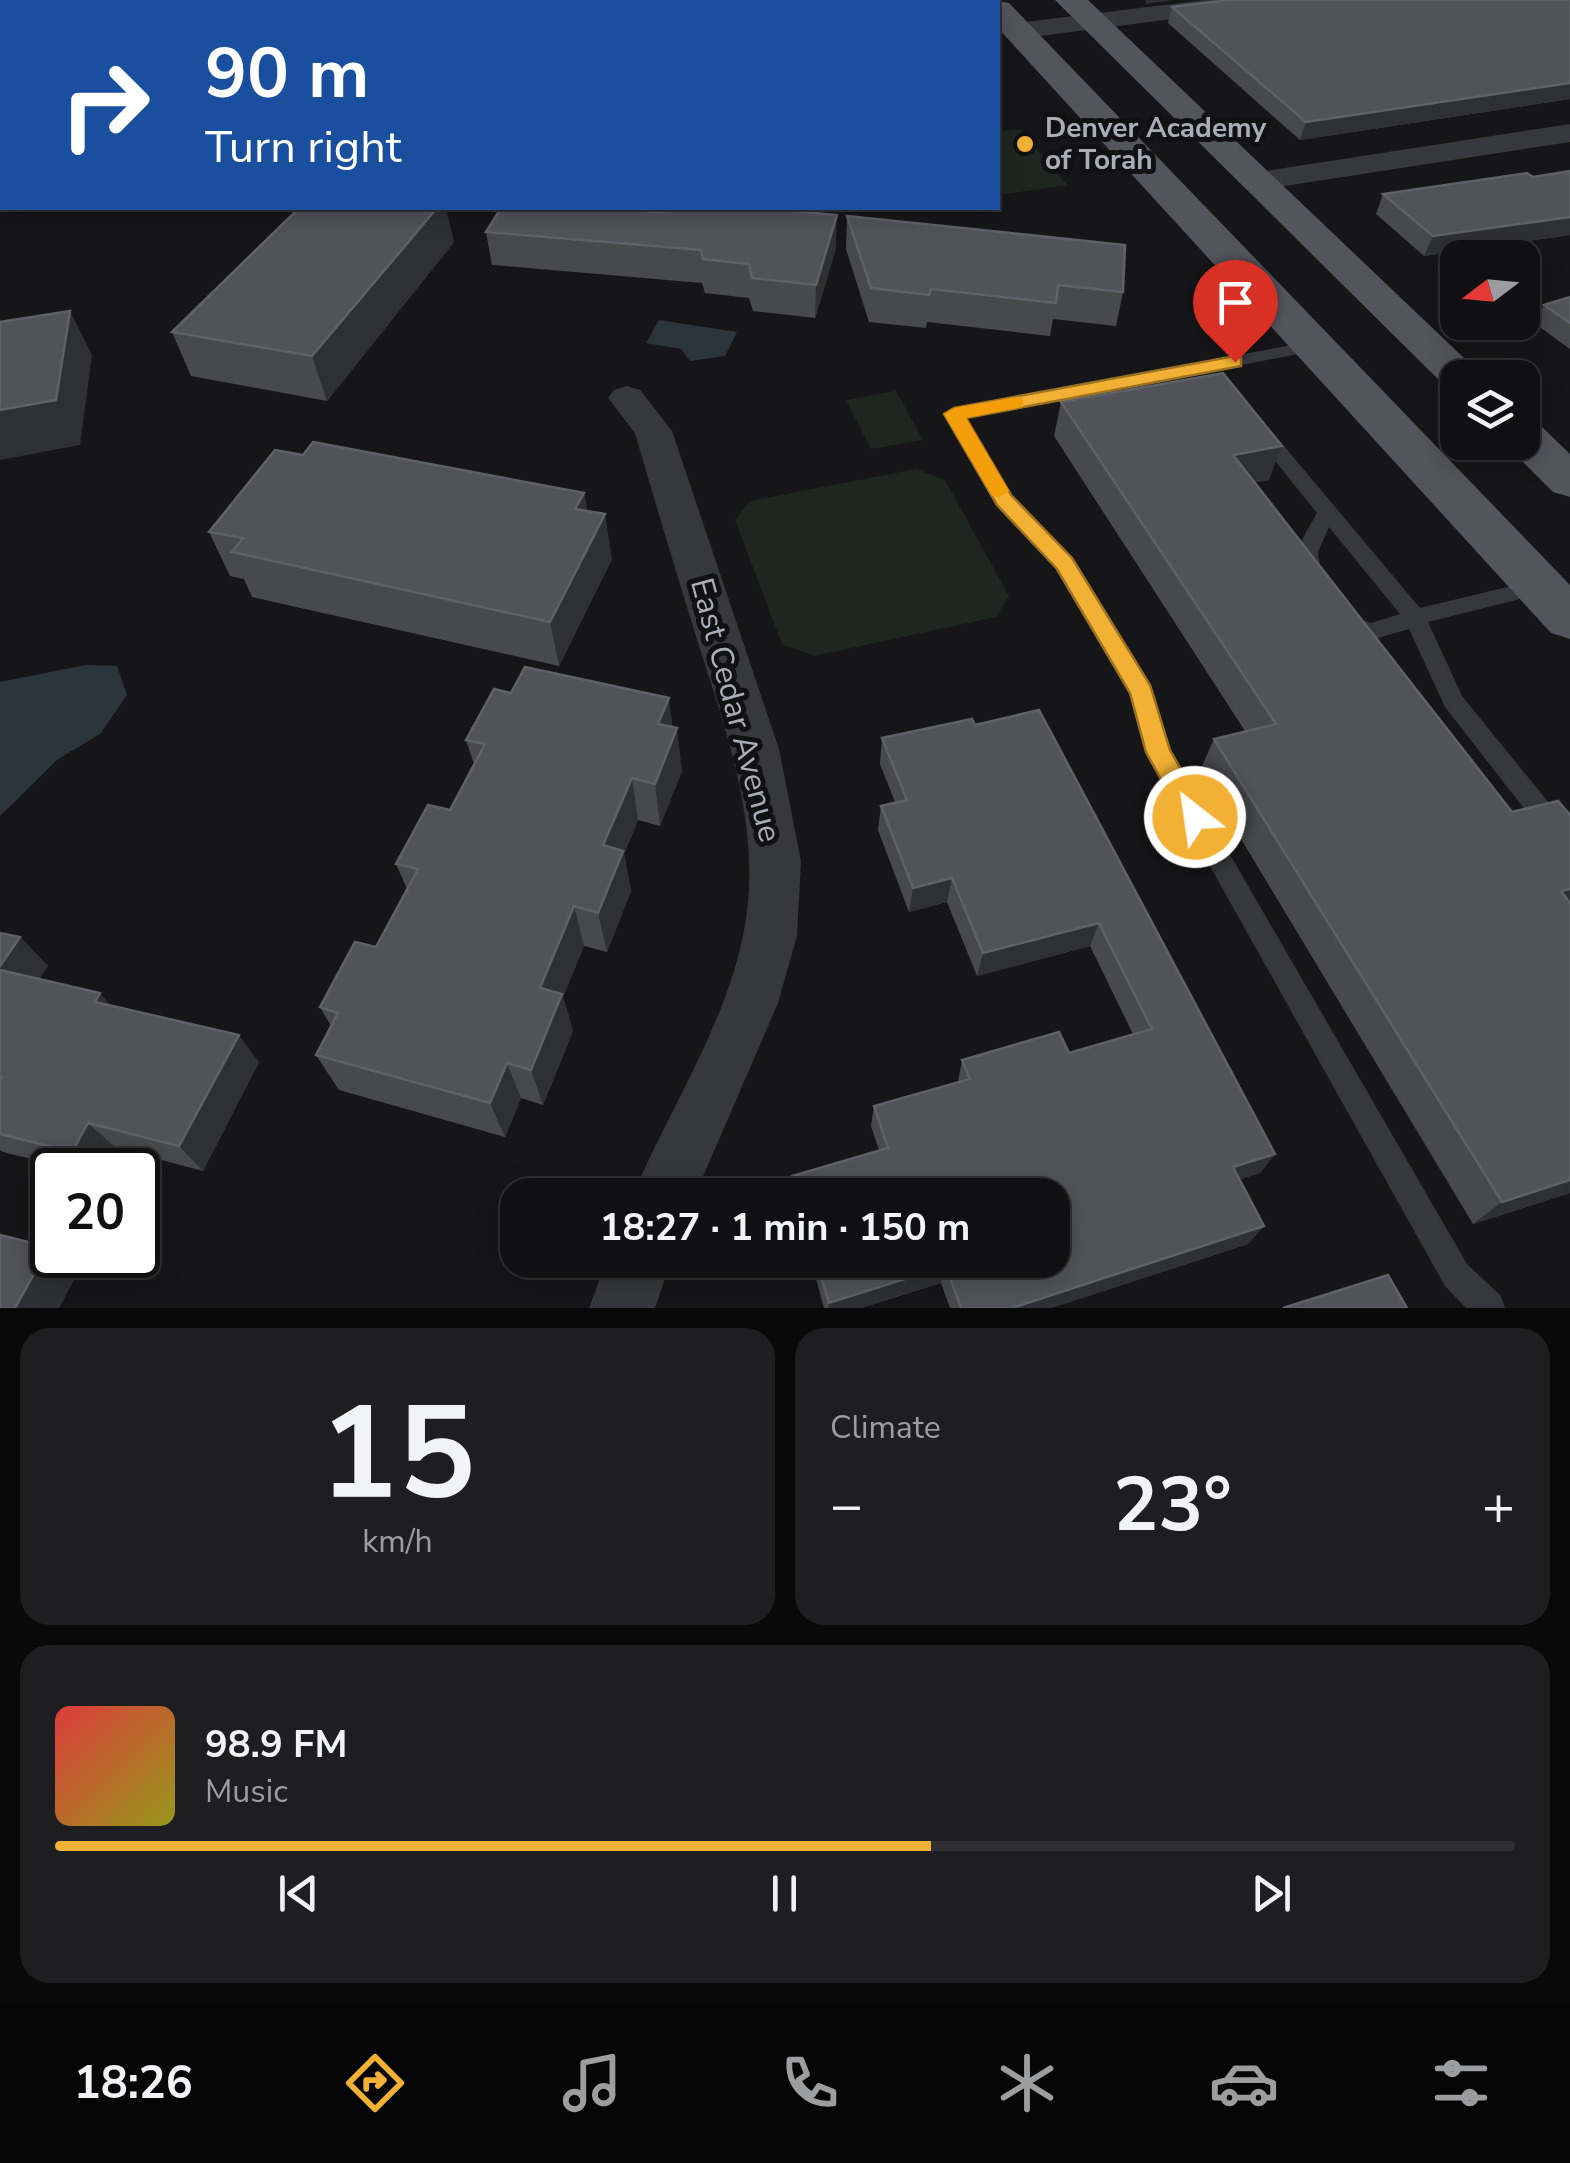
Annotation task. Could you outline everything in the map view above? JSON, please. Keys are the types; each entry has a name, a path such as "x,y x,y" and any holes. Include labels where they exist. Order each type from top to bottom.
{"main road":[{"path":"1081,11 1444,360"},
{"path":"1000,18 1313,346 1555,583 1570,619"},
{"path":"1540,452 1570,480"}],"street":[{"path":"1000,16 1265,0"},
{"path":"1258,181 1570,133"},
{"name":"East Cedar Avenue","path":"626,398 653,431 749,732 776,849 777,894 770,938 755,990 738,1038 672,1178"},
{"path":"622,1308 632,1278"}],"lane":[{"path":"1313,346 1213,374 954,414 1004,500 1065,564 1142,692 1158,752 1456,1275 1488,1308"},
{"path":"1243,411 1414,617 1453,701 1570,848"},
{"path":"1328,512 1308,550 1305,568 1338,616 1357,630 1379,634 1414,617 1555,583"}],"shaded area":[{"path":"1020,129 1067,185 1000,195 1000,132"},
{"path":"659,320 737,332 725,356 690,361 681,349 646,343"},
{"path":"896,391 923,440 871,449 846,400"},
{"path":"916,469 945,480 1009,596 996,617 814,656 782,644 735,520 750,501"},
{"path":"86,665 117,666 127,695 100,734 58,759 0,816 0,682"}],"building":[{"path":"1229,0 1570,0 1570,83 1306,122 1172,7"},
{"path":"1570,171 1570,217 1433,236 1383,194 1527,173 1533,177"},
{"path":"297,210 435,210 312,356 172,332"},
{"path":"500,210 784,210 837,215 816,285 752,278 749,264 703,259 701,250 486,232"},
{"path":"847,216 1125,245 1123,292 1058,285 1056,303 931,289 929,295 871,288"},
{"path":"1570,297 1570,323 1544,305"},
{"path":"70,311 56,400 0,410 0,322"},
{"path":"1223,373 1282,446 1233,455 1512,812 1558,801 1570,815 1570,889 1561,891 1570,903 1570,1180 1502,1202 1214,739 1276,724 1061,402"},
{"path":"313,442 584,493 575,509 605,514 550,622 232,552 243,538 209,532 275,450 303,455"},
{"path":"525,667 669,698 658,724 677,728 655,784 632,778 603,845 623,851 598,913 574,906 540,988 562,994 531,1070 507,1063 490,1103 316,1055 338,1013 320,1007 355,942 376,947 418,869 396,864 428,805 450,810 485,744 466,740 494,689 511,693"},
{"path":"1039,710 1275,1154 1233,1167 1264,1226 1012,1308 961,1308 950,1278 1070,1278 1070,1178 792,1176 888,1148 874,1106 970,1079 962,1060 1059,1032 1069,1053 1152,1029 1099,923 983,953 952,878 913,888 881,806 907,800 882,738 972,719 975,725"},
{"path":"0,933 20,937 0,966"},
{"path":"0,970 100,993 95,1002 239,1035 179,1146 88,1123 74,1148 56,1148 0,1134"},
{"path":"0,1235 30,1242 32,1278 15,1308 0,1308"},
{"path":"1388,1275 1407,1308 1283,1308"},
{"path":"821,1278 908,1278 829,1303"}],"slow traffic":[{"path":"999,491 954,414 1016,402"}],"place":[{"name":"Denver Academy of Torah","path":"1025,144"}],"route":[{"path":"1195,817 1158,752 1142,692 1065,564 1004,500 954,414 1235,362"}]}
